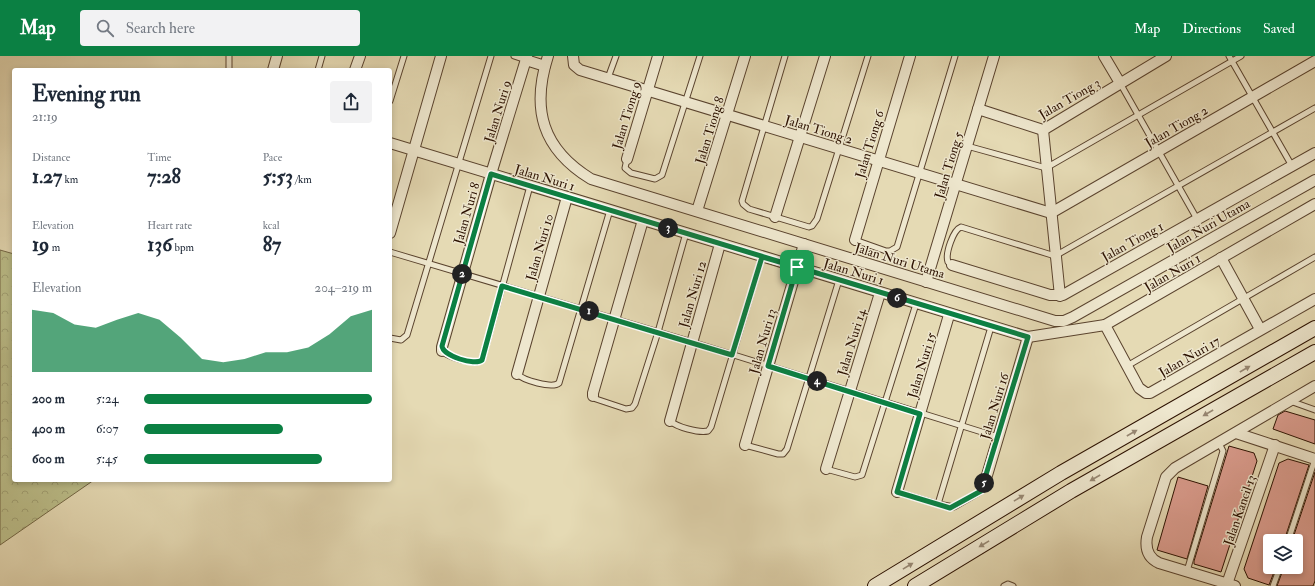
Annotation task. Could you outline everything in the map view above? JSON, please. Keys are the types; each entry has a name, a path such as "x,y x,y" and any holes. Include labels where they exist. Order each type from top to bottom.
{"main road":[{"path":"875,586 1061,473 1315,328"},
{"path":"915,586 1071,491 1315,352"}],"street":[{"path":"274,68 277,56"},
{"path":"357,68 360,56"},
{"path":"392,226 441,56"},
{"name":"Jalan Nuri Utama","path":"548,56 540,89 541,111 545,128 553,145 563,158 575,169 591,179 1051,320 1064,320 1080,314 1314,184"},
{"name":"Jalan Tiong 2","path":"573,56 574,64 581,70 1050,213 1315,61"},
{"name":"Jalan Tiong 9","path":"627,159 658,56"},
{"name":"Jalan Tiong 8","path":"697,211 745,56"},
{"path":"775,217 825,56"},
{"name":"Jalan Tiong 6","path":"855,240 910,56"},
{"name":"Jalan Tiong 5","path":"926,282 994,56"},
{"path":"1104,56 1120,83"},
{"name":"Jalan Tiong 3","path":"978,109 1043,130 1166,56"},
{"path":"527,58 545,66"},
{"name":"Jalan Nuri 9","path":"491,174 527,58"},
{"path":"952,265 1050,295 1060,296 1050,213 1043,130"},
{"name":"Jalan Nuri 1","path":"392,144 950,315 1028,337 1105,325 1315,204"},
{"name":"Jalan Tiong 1","path":"1060,296 1315,153"},
{"name":"Jalan Nuri 8","path":"442,351 442,346 491,174"},
{"name":"Jalan Nuri 10","path":"517,374 567,197"},
{"path":"593,396 643,220"},
{"name":"Jalan Nuri 12","path":"670,421 720,244"},
{"name":"Jalan Nuri 13","path":"745,445 804,244"},
{"path":"1221,258 1260,330"},
{"name":"Jalan Nuri 14","path":"826,469 880,293"},
{"name":"Jalan Nuri 17","path":"1105,325 1139,388 1142,391 1150,393 1315,300"},
{"name":"Jalan Nuri 15","path":"897,492 950,315"},
{"name":"Jalan Nuri 16","path":"985,482 1028,337"},
{"path":"1231,585 1159,563 1150,556 1146,544 1166,477 1175,468 1315,386"},
{"path":"1236,433 1315,459"},
{"name":"Jalan Kancil 13","path":"1231,585 1275,446"}],"lane":[{"path":"229,56 229,68"},
{"path":"319,68 322,56"},
{"path":"392,95 404,56"},
{"path":"392,338 401,340 407,335 491,56"},
{"path":"514,56 527,58"},
{"path":"608,78 616,56"},
{"path":"627,159 625,168 631,173 651,179 662,175 700,56"},
{"path":"785,56 742,200 743,204 749,209 805,226 812,226 815,223 868,56"},
{"path":"855,240 886,251 897,248 956,56"},
{"path":"967,146 1046,168 1231,58 1241,56"},
{"path":"1231,58 1292,166"},
{"path":"1120,83 1139,114 1197,219"},
{"path":"952,265 948,262 947,256 955,232 961,227 1055,256 1315,108"},
{"path":"442,351 447,355 474,362 482,360 530,186"},
{"path":"517,374 521,378 551,386 559,384 610,210"},
{"path":"593,396 596,399 626,408 634,406 658,332 686,234"},
{"path":"392,253 692,342 998,437"},
{"path":"670,421 674,424 702,431 710,429 762,257"},
{"path":"1127,366 1315,257"},
{"path":"745,445 778,454 785,452 839,280"},
{"path":"826,469 855,477 862,475 916,304"},
{"path":"938,504 991,327"},
{"path":"1289,401 1315,410"},
{"path":"1187,571 1223,451 1219,442"},
{"path":"1290,534 1315,459"},
{"path":"897,492 954,507 981,491 985,482"},
{"path":"1273,586 1277,574"},
{"path":"1004,586 1008,584 1013,586"}],"green space":[{"path":"0,250 12,253 12,482 91,482 0,545"}],"building":[{"path":"1285,411 1315,420 1315,444 1273,429 1278,415"},
{"path":"1229,446 1254,453 1257,461 1221,572 1194,564 1194,561"},
{"path":"1288,459 1309,465 1286,534 1263,534 1263,574 1273,574 1269,585 1248,578 1244,569 1279,463"},
{"path":"1315,472 1315,581 1313,586 1277,586 1281,574 1303,574 1303,534 1294,534"},
{"path":"1178,477 1208,486 1187,559 1157,550"}],"route":[{"path":"797,267 762,257 732,355 502,286 482,360 480,362 474,362 447,355 442,351 442,346 491,174 797,267 768,366 886,402 920,414 897,492 950,508 981,491 1028,337 950,315 797,267"}]}
